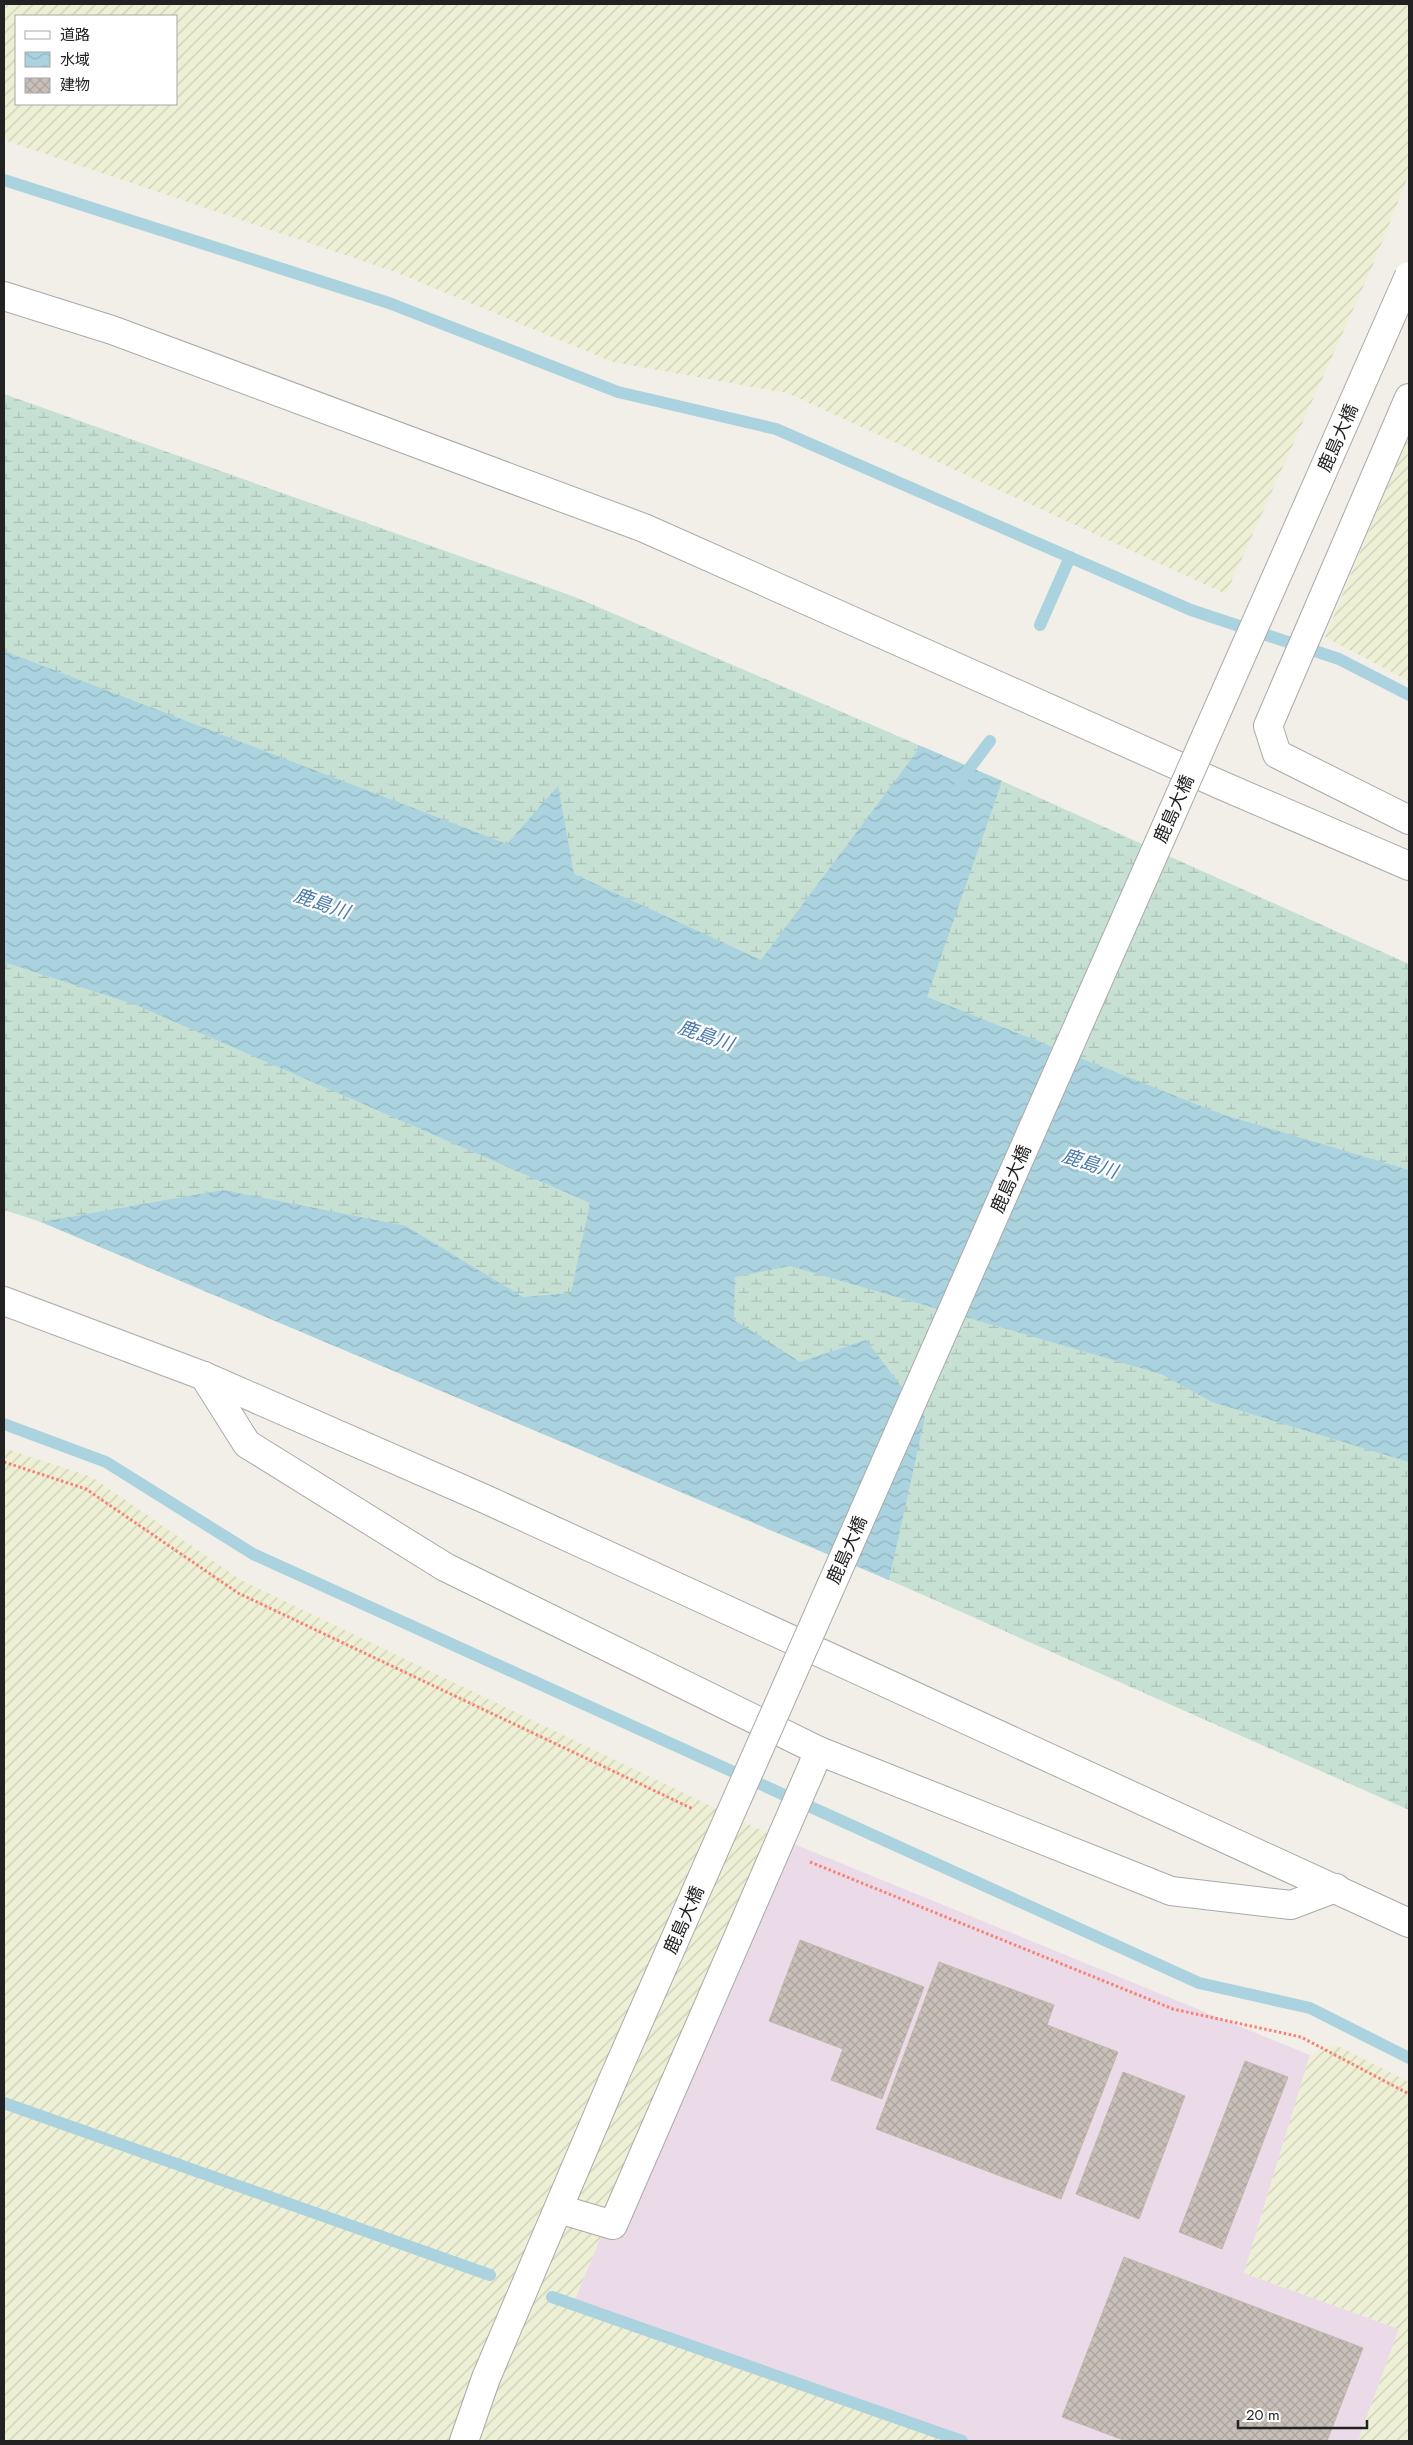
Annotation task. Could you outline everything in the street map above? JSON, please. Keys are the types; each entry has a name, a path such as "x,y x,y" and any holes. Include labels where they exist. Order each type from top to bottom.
{"street":[{"name":"鹿島大橋","path":"464,2441 486,2378 612,2082 1409,276"},
{"path":"4,296 112,330 644,528 1221,785 1409,866"},
{"path":"1409,398 1268,726 1277,754 1409,820"},
{"path":"4,1301 204,1376 494,1504 1409,1923"},
{"path":"204,1376 247,1444 445,1567 814,1763 1171,1891 1291,1905 1336,1888"},
{"path":"559,2209 613,2225 814,1763"}],"path":[{"path":"4,1462 86,1489 238,1593 696,1810"},
{"path":"777,1848 1173,2009 1301,2038 1409,2094"}],"shaded area":[{"path":"767,1833 1310,2055 1244,2273 1399,2329 1358,2441 960,2441 573,2304"}],"green space":[{"path":"4,4 1409,4 1409,174 1373,265 1226,594 787,393 613,362 395,272 4,140"},
{"path":"4,394 575,597 1002,781 1409,964 1409,1225 4,736"},
{"path":"1409,434 1409,681 1325,637"},
{"path":"4,850 1409,1356 1409,1810 889,1580 41,1222 4,1210"},
{"path":"4,1448 92,1477 241,1580 767,1833 573,2304 960,2441 4,2441"},
{"path":"1336,2045 1409,2082 1409,2441 1358,2441 1399,2329 1244,2273 1310,2055"}],"water":[{"name":"鹿島川","path":"4,651 507,844 558,786 574,874 761,960 921,746 1002,781 927,997 1221,1114 1409,1170 1409,1462 1212,1402 1161,1374 790,1266 735,1277 734,1320 800,1362 866,1340 925,1417 889,1580 41,1222 223,1190 406,1226 523,1297 571,1293 590,1203 136,1005 4,962"}],"building":[{"path":"800,1940 924,1987 882,2099 831,2080 843,2049 769,2021"},
{"path":"939,1962 1054,2005 1047,2025 1118,2052 1061,2199 876,2129"},
{"path":"1245,2061 1288,2077 1222,2249 1179,2232"},
{"path":"1123,2072 1185,2096 1139,2219 1076,2194"},
{"path":"1124,2257 1363,2348 1327,2441 1126,2441 1062,2417"}],"waterway":[{"path":"4,180 389,303 618,392 776,429 1191,610 1339,659 1409,695"},
{"path":"1040,625 1070,557"},
{"path":"960,781 990,741"},
{"path":"4,1424 106,1462 253,1554 1199,1983 1310,2008 1409,2058"},
{"path":"4,2103 490,2275"},
{"path":"552,2297 962,2441"}]}
